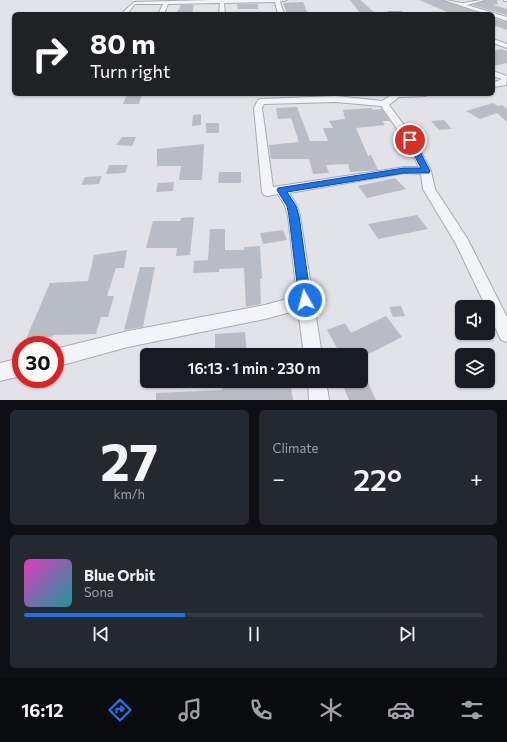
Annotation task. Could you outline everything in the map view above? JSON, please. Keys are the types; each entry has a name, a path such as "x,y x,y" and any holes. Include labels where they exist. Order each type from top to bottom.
{"street":[{"path":"277,0 280,12"},
{"path":"126,12 134,3 138,2 285,0"},
{"path":"446,0 487,12"},
{"path":"462,4 482,0"},
{"path":"162,12 166,2"},
{"path":"222,2 222,12"},
{"path":"495,42 507,46"},
{"path":"495,74 506,79 503,83 495,85"},
{"path":"396,96 384,104 336,99 261,102 258,108 263,144 264,174 268,192 404,170 426,171"},
{"path":"384,104 410,140 426,171 429,189 462,242 507,334"},
{"path":"281,190 291,206 294,216 312,348"},
{"path":"64,356 128,339 265,312 305,300"},
{"path":"0,372 12,369"},
{"path":"317,388 319,400"}],"building":[{"path":"350,0 360,0 374,12 359,12"},
{"path":"419,0 443,0 476,12 447,12"},
{"path":"486,0 497,0 498,4 493,5 507,9 507,15 472,5"},
{"path":"303,2 307,12 286,12 283,3"},
{"path":"237,4 258,4 258,9 238,9"},
{"path":"181,5 194,5 192,12 177,12"},
{"path":"495,19 507,22 507,30 495,26"},
{"path":"501,49 507,51 507,63 495,66 495,50"},
{"path":"126,96 141,96 139,104 123,104"},
{"path":"493,103 498,106 502,105 507,109 507,122 497,113 480,119 466,111"},
{"path":"297,107 310,141 328,141 323,128 333,128 329,121 345,119 343,110 371,108 373,110 382,109 390,121 382,121 385,125 356,128 368,156 371,155 378,170 350,172 348,164 326,165 329,173 313,174 309,159 271,159 269,145 299,142 291,118 278,119 276,108"},
{"path":"201,114 201,125 192,126 193,115"},
{"path":"444,120 452,129 439,130 431,121"},
{"path":"206,123 219,123 219,133 206,133"},
{"path":"122,137 136,137 132,146 116,145"},
{"path":"204,144 202,180 179,180 181,166 157,166 157,149"},
{"path":"109,165 128,165 125,173 106,174"},
{"path":"219,172 241,172 241,183 218,183"},
{"path":"102,176 99,184 81,185 85,177"},
{"path":"395,178 406,189 367,198 358,186"},
{"path":"174,182 173,191 156,192 158,183"},
{"path":"417,215 428,229 378,239 368,224"},
{"path":"194,217 190,255 176,256 177,248 146,248 153,221 180,221 181,218"},
{"path":"210,229 225,229 225,250 244,250 244,247 260,246 262,279 260,279 261,304 246,307 244,268 219,269 219,272 193,273 194,261 208,260"},
{"path":"283,230 287,240 263,244 260,233"},
{"path":"127,250 124,268 116,268 107,296 114,296 108,317 101,317 96,334 27,336 50,283 88,281 94,255"},
{"path":"140,267 155,267 143,327 124,330"},
{"path":"401,306 405,316 393,317 389,307"},
{"path":"386,316 402,337 368,354 368,348 337,348 327,330 345,323 351,333"},
{"path":"245,332 246,348 215,348 215,334"},
{"path":"368,383 376,400 349,400 344,388 368,388"},
{"path":"222,388 291,388 293,400 156,400 156,393 222,390"}],"route":[{"path":"305,300 294,216 291,206 281,190 404,170 426,171 410,140"}]}
